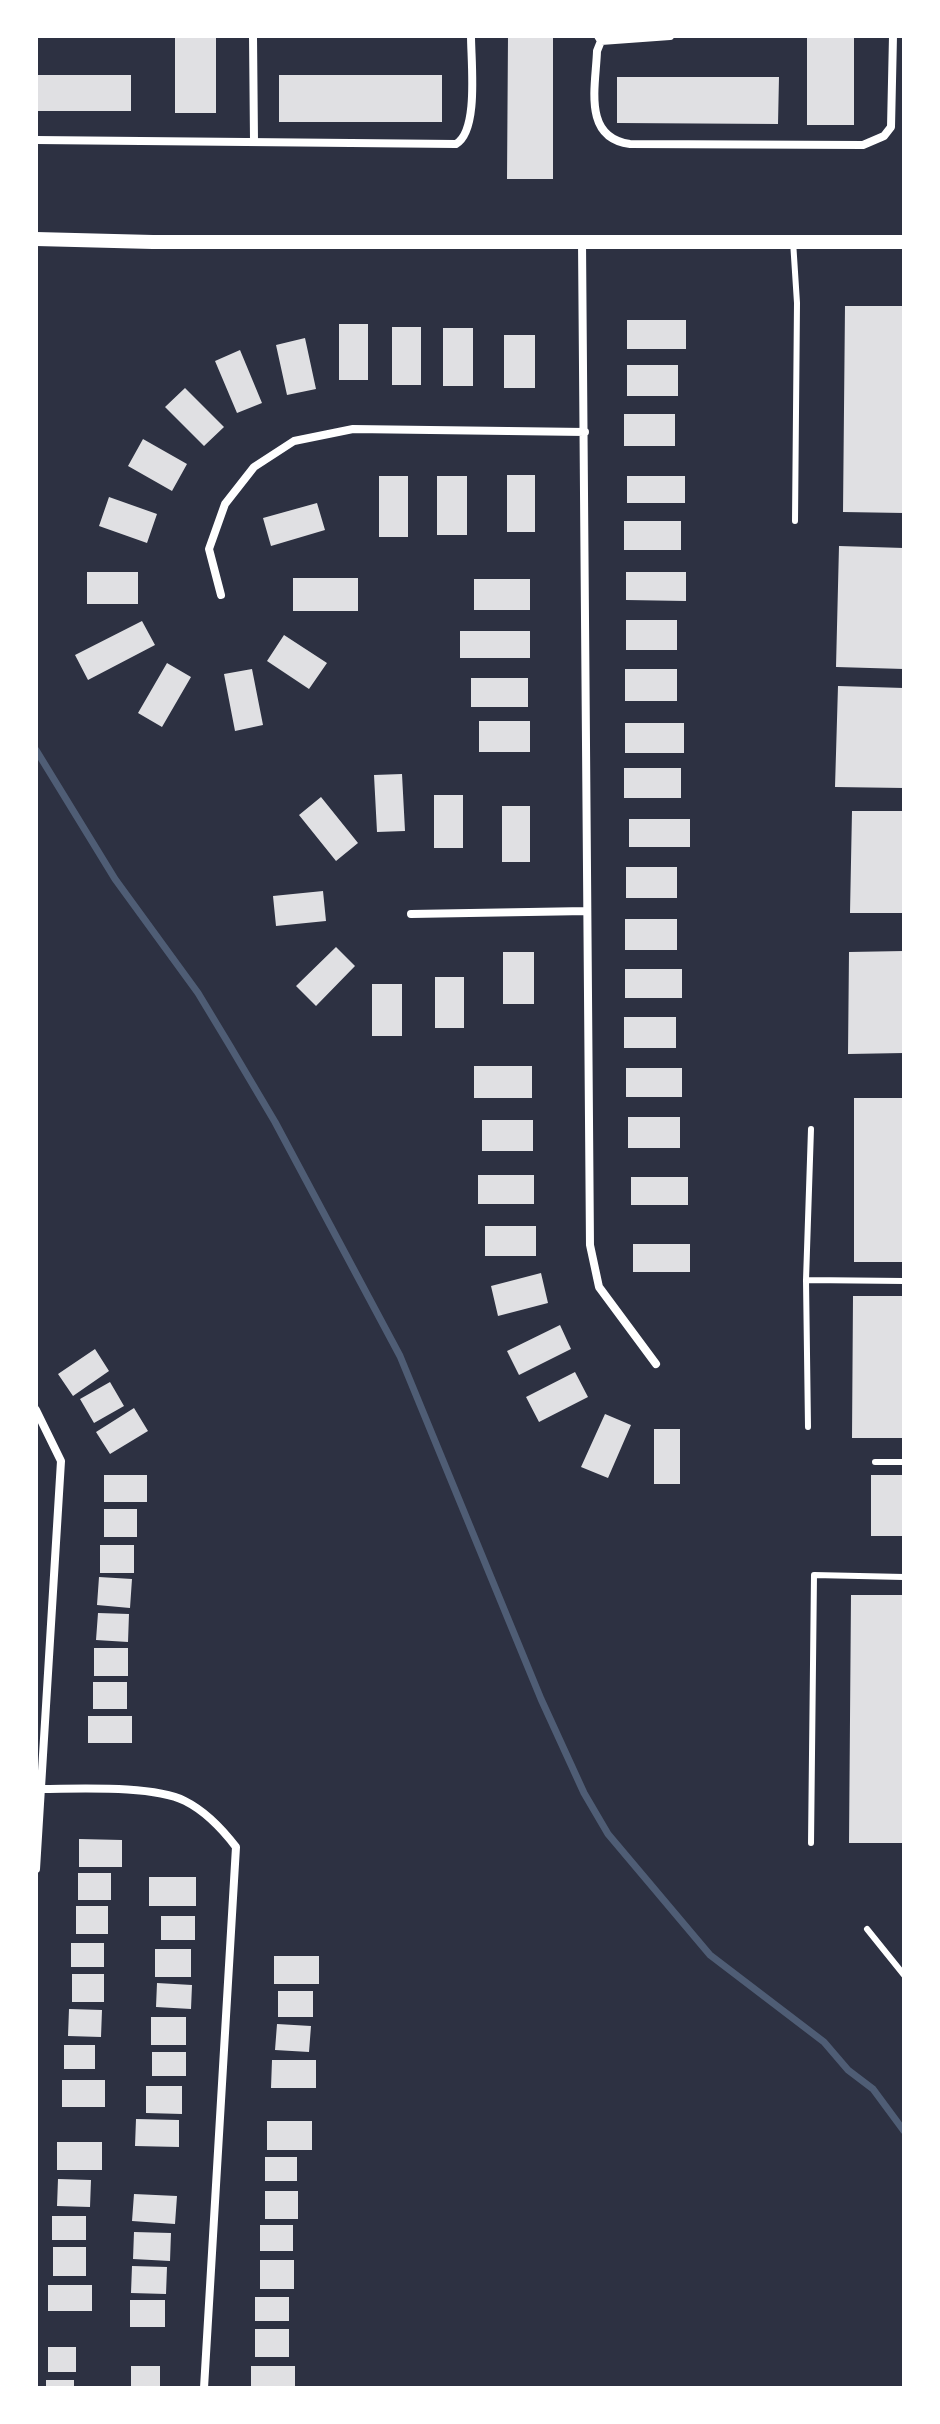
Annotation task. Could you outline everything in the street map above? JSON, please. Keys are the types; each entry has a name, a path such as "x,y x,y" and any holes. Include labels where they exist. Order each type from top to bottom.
{"street":[{"path":"253,36 254,141"},
{"path":"36,140 460,142 470,122 471,36"},
{"path":"670,36 599,38 595,118 613,140 630,144 863,145 884,136 891,127 893,36"},
{"path":"36,239 904,242"},
{"path":"582,242 590,1245 599,1287 656,1364"},
{"path":"221,595 209,549 225,504 254,467 294,441 353,429 585,432"},
{"path":"411,914 587,911"},
{"path":"36,1410 61,1461 36,1869"},
{"path":"42,1789 125,1790 184,1801 222,1829 236,1847 204,2388"}],"lane":[{"path":"793,241 797,303 795,521"},
{"path":"808,1427 806,1280 811,1129"},
{"path":"806,1280 904,1281"},
{"path":"875,1462 904,1462"},
{"path":"811,1843 814,1575 904,1577"},
{"path":"867,1929 904,1975"}],"building":[{"path":"175,36 216,36 216,113 175,113"},
{"path":"508,36 553,36 553,179 507,179"},
{"path":"807,36 854,36 854,125 807,125"},
{"path":"36,75 131,75 131,111 36,111"},
{"path":"279,75 442,75 442,122 279,122"},
{"path":"617,77 779,77 778,124 617,123"},
{"path":"845,306 904,306 904,513 843,512"},
{"path":"627,320 686,320 686,349 627,349"},
{"path":"339,324 368,324 368,380 339,380"},
{"path":"392,327 421,327 421,385 392,385"},
{"path":"443,328 473,328 473,386 443,386"},
{"path":"504,335 535,335 535,388 504,388"},
{"path":"305,338 316,389 287,395 276,345"},
{"path":"240,350 262,403 237,413 215,361"},
{"path":"627,365 678,365 678,396 627,396"},
{"path":"185,388 224,427 204,446 165,407"},
{"path":"624,414 675,414 675,446 624,446"},
{"path":"143,439 187,464 172,491 128,466"},
{"path":"507,475 535,475 535,532 507,532"},
{"path":"379,476 408,476 408,537 379,537"},
{"path":"437,476 467,476 467,535 437,535"},
{"path":"627,476 685,476 685,503 627,503"},
{"path":"109,497 157,514 147,543 99,526"},
{"path":"317,503 325,530 271,546 263,518"},
{"path":"624,521 681,521 681,550 624,550"},
{"path":"839,546 904,548 904,669 836,667"},
{"path":"87,572 138,572 138,604 87,604"},
{"path":"626,572 686,572 686,601 626,600"},
{"path":"293,578 358,578 358,611 293,611"},
{"path":"474,579 530,579 530,610 474,610"},
{"path":"626,620 677,620 677,650 626,650"},
{"path":"142,621 155,645 88,680 75,655"},
{"path":"460,631 530,631 530,658 460,658"},
{"path":"284,635 327,663 309,689 267,661"},
{"path":"167,663 191,677 162,727 138,713"},
{"path":"252,669 263,725 235,731 224,674"},
{"path":"625,669 677,669 677,701 625,701"},
{"path":"471,678 528,678 528,707 471,707"},
{"path":"838,686 904,688 904,788 835,787"},
{"path":"479,721 530,721 530,752 479,752"},
{"path":"625,723 684,723 684,753 625,753"},
{"path":"624,768 681,768 681,798 624,798"},
{"path":"402,774 405,831 377,832 374,775"},
{"path":"434,795 463,795 463,848 434,848"},
{"path":"321,797 358,843 336,861 299,815"},
{"path":"502,806 530,806 530,862 502,862"},
{"path":"852,811 904,811 904,913 850,913"},
{"path":"629,819 690,819 690,847 629,847"},
{"path":"626,867 677,867 677,898 626,898"},
{"path":"323,891 326,921 276,926 273,896"},
{"path":"625,919 677,919 677,950 625,950"},
{"path":"336,947 355,966 316,1006 296,986"},
{"path":"904,951 904,1053 848,1054 849,952"},
{"path":"503,952 534,952 534,1004 503,1004"},
{"path":"625,969 682,969 682,998 625,998"},
{"path":"435,977 464,977 464,1028 435,1028"},
{"path":"372,984 402,984 402,1036 372,1036"},
{"path":"624,1017 676,1017 676,1048 624,1048"},
{"path":"474,1066 532,1066 532,1098 474,1098"},
{"path":"626,1068 682,1068 682,1097 626,1097"},
{"path":"854,1098 904,1098 904,1262 854,1262"},
{"path":"628,1117 680,1117 680,1148 628,1148"},
{"path":"482,1120 533,1120 533,1151 482,1151"},
{"path":"478,1175 534,1175 534,1204 478,1204"},
{"path":"631,1177 688,1177 688,1205 631,1205"},
{"path":"485,1226 536,1226 536,1256 485,1256"},
{"path":"633,1244 690,1244 690,1272 633,1272"},
{"path":"541,1273 548,1303 498,1316 491,1286"},
{"path":"853,1296 904,1296 904,1438 852,1438"},
{"path":"560,1325 571,1349 519,1375 507,1351"},
{"path":"95,1349 109,1371 73,1396 58,1374"},
{"path":"575,1372 588,1397 539,1422 526,1397"},
{"path":"110,1382 124,1406 94,1423 80,1399"},
{"path":"134,1408 148,1431 110,1454 96,1432"},
{"path":"605,1414 631,1425 608,1478 581,1467"},
{"path":"654,1429 680,1429 680,1484 654,1484"},
{"path":"104,1475 147,1475 147,1502 104,1502"},
{"path":"871,1475 904,1475 904,1536 871,1536"},
{"path":"104,1509 137,1509 137,1537 104,1537"},
{"path":"100,1545 134,1545 134,1573 100,1573"},
{"path":"99,1577 132,1579 130,1608 97,1605"},
{"path":"851,1595 904,1595 904,1843 849,1843"},
{"path":"98,1613 129,1614 128,1642 96,1640"},
{"path":"94,1648 128,1648 128,1676 94,1676"},
{"path":"93,1682 127,1682 127,1709 93,1709"},
{"path":"88,1716 132,1716 132,1743 88,1743"},
{"path":"79,1839 122,1840 122,1867 79,1867"},
{"path":"78,1873 111,1873 111,1900 78,1900"},
{"path":"149,1877 196,1877 196,1906 149,1906"},
{"path":"76,1906 108,1906 108,1934 76,1934"},
{"path":"161,1916 195,1916 195,1940 161,1940"},
{"path":"71,1943 104,1943 104,1967 71,1967"},
{"path":"155,1949 191,1949 191,1977 155,1977"},
{"path":"274,1956 319,1956 319,1984 274,1984"},
{"path":"72,1974 104,1974 104,2002 72,2002"},
{"path":"157,1983 192,1985 191,2009 156,2007"},
{"path":"278,1991 313,1991 313,2017 278,2017"},
{"path":"69,2009 102,2010 101,2037 68,2036"},
{"path":"151,2017 186,2017 186,2045 151,2045"},
{"path":"277,2024 311,2026 309,2052 275,2050"},
{"path":"64,2045 95,2045 95,2069 64,2069"},
{"path":"152,2052 186,2052 186,2076 152,2076"},
{"path":"272,2060 316,2060 316,2088 271,2088"},
{"path":"62,2080 105,2080 105,2107 62,2107"},
{"path":"146,2086 182,2086 182,2114 146,2113"},
{"path":"136,2119 179,2120 179,2147 135,2146"},
{"path":"267,2121 312,2121 312,2150 267,2150"},
{"path":"57,2142 102,2142 102,2170 57,2170"},
{"path":"265,2157 297,2157 297,2181 265,2181"},
{"path":"58,2179 91,2180 90,2207 57,2206"},
{"path":"265,2191 298,2191 298,2219 265,2219"},
{"path":"134,2194 177,2196 175,2224 132,2221"},
{"path":"52,2216 86,2216 86,2240 52,2240"},
{"path":"260,2225 293,2225 293,2251 260,2251"},
{"path":"134,2232 171,2233 170,2261 133,2259"},
{"path":"53,2247 86,2247 86,2276 53,2276"},
{"path":"260,2260 294,2260 294,2289 260,2289"},
{"path":"132,2266 167,2267 166,2294 131,2293"},
{"path":"48,2285 92,2285 92,2311 48,2311"},
{"path":"255,2297 289,2297 289,2321 255,2321"},
{"path":"130,2300 165,2300 165,2327 130,2327"},
{"path":"255,2329 289,2329 289,2357 255,2357"},
{"path":"48,2347 76,2347 76,2372 48,2372"},
{"path":"131,2366 160,2366 160,2388 131,2388"},
{"path":"251,2366 295,2366 295,2388 251,2388"},
{"path":"46,2380 74,2380 74,2388 46,2388"}],"waterway":[{"path":"36,750 115,879 198,993 230,1046 275,1122 400,1356 541,1699 584,1793 608,1834 710,1955 824,2042 848,2070 873,2089 904,2131"}]}
